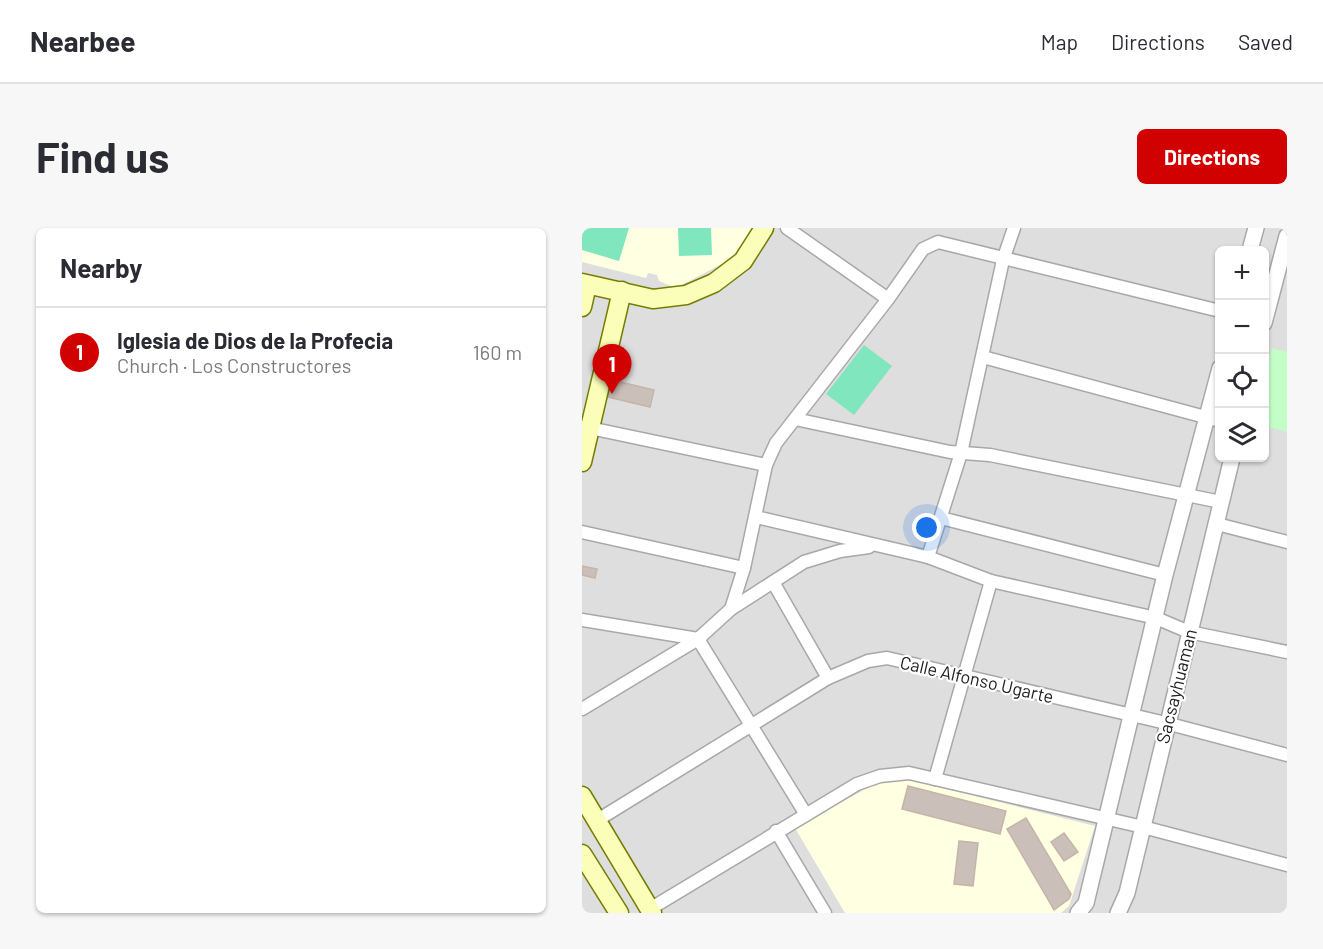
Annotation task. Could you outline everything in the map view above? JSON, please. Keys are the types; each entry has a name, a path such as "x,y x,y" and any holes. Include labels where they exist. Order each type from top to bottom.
{"main road":[{"path":"582,307 585,284 653,299 686,295 714,283 743,261 764,228"},
{"path":"582,462 586,427 622,291"},
{"path":"582,796 651,911"},
{"path":"582,854 619,913"}],"street":[{"path":"787,228 888,299"},
{"path":"928,557 961,453 1003,260 1014,228"},
{"path":"1251,246 1256,228"},
{"path":"1269,306 1286,241"},
{"path":"731,609 744,568 766,465 776,443 888,299 923,249 938,243 1215,310"},
{"path":"983,357 1213,419 1186,494 1086,903 1078,913"},
{"path":"795,419 961,453 990,455 1221,502"},
{"path":"586,427 766,465"},
{"name":"Sacsayhuaman","path":"1119,913 1124,904 1231,462"},
{"path":"756,517 928,557 991,581 1156,618 1189,632 1287,652"},
{"path":"941,518 1165,575"},
{"path":"1216,524 1287,542"},
{"path":"582,532 744,568"},
{"path":"582,709 698,639 731,609 804,562 821,556 879,546"},
{"path":"935,779 991,581"},
{"path":"773,582 828,678"},
{"path":"582,620 698,639 805,813"},
{"name":"Calle Alfonso Ugarte","path":"596,820 828,678 868,661 887,658 1166,723 1287,755"},
{"path":"651,911 805,813 857,784 880,776 909,773 1143,827 1287,865"},
{"path":"776,831 825,913"}],"shaded area":[{"path":"582,228 1287,228 1287,913 582,913"},
{"path":"582,228 753,228 735,257 676,288 659,281 657,275 648,273 646,278 582,262"},
{"path":"902,778 1095,826 1069,906 1061,913 845,913 795,828 880,781"}],"green space":[{"path":"582,228 629,228 619,261 582,250"},
{"path":"678,228 711,228 712,255 679,256"},
{"path":"864,345 892,366 854,415 826,394"},
{"path":"1272,348 1287,352 1287,432 1269,427 1269,360"}],"building":[{"path":"612,380 654,390 650,407 608,397"},
{"path":"582,566 597,569 595,578 582,575"},
{"path":"908,786 1006,811 1000,834 902,809"},
{"path":"1026,818 1071,894 1069,899 1054,910 1007,829"},
{"path":"1064,833 1078,852 1064,861 1051,842"},
{"path":"959,841 978,843 973,886 954,884"}],"place":[{"name":"Iglesia de Dios de la Profecia","path":"612,394"}]}
